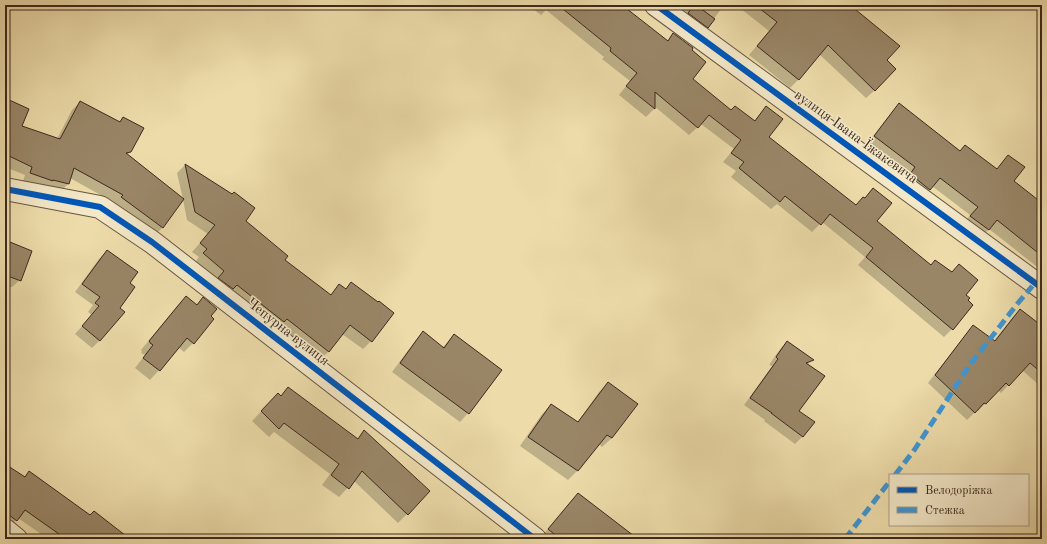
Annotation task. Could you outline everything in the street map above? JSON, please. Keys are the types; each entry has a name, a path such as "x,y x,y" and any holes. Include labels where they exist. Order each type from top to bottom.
{"street":[{"name":"вулиця Івана Їжакевича","path":"656,5 1042,288"},
{"name":"Чепурна вулиця","path":"5,189 100,208 113,216 152,242 535,539"},
{"path":"5,530 16,539"}],"building":[{"path":"558,5 622,5 668,41 673,33 693,48 692,50 706,62 693,79 731,110 735,106 755,121 766,106 783,119 769,137 856,205 863,197 865,198 873,188 892,203 877,221 931,265 935,260 952,272 959,264 978,280 966,295 970,298 968,300 973,305 953,330 866,257 873,248 830,214 821,225 785,196 780,202 739,168 744,162 731,153 741,140 709,115 698,128 655,92 655,109 626,86 637,73 610,51 611,48"},
{"path":"694,5 715,19 708,28 688,13"},
{"path":"755,5 850,5 900,46 887,60 896,69 875,91 828,45 799,80 757,46 777,22"},
{"path":"5,98 29,109 22,126 60,139 80,101 120,122 123,117 144,128 131,152 126,153 184,199 163,228 121,197 123,195 74,168 69,184 53,181 30,173 32,167 9,156 5,164"},
{"path":"899,103 960,151 965,145 997,169 1008,155 1025,167 1014,181 1042,203 1042,256 997,220 989,230 970,216 978,207 940,178 930,190 910,174 915,167 874,136"},
{"path":"185,164 232,194 234,192 255,208 246,221 288,256 285,260 331,295 339,284 346,289 351,282 394,313 372,342 350,325 329,352 287,319 284,322 237,285 233,289 218,278 224,271 203,253 207,249 200,243 215,225 195,212"},
{"path":"5,240 32,251 21,281 5,275"},
{"path":"107,250 138,272 130,283 135,287 120,308 125,312 100,341 82,326 99,306 95,303 100,297 82,284"},
{"path":"186,296 197,305 203,297 217,309 211,316 214,319 194,344 187,338 160,371 143,358 153,345 149,341"},
{"path":"1020,309 1042,326 1042,373 1030,363 1009,386 1006,383 975,413 935,375 973,325 995,341"},
{"path":"423,331 444,348 454,334 502,370 469,414 400,363"},
{"path":"787,341 814,360 806,363 825,376 799,411 815,422 803,437 750,398 778,359 776,357"},
{"path":"608,382 638,404 612,438 607,435 578,471 528,437 551,404 578,422"},
{"path":"288,387 358,439 364,430 430,491 408,515 362,471 349,489 331,475 339,464 284,423 279,429 261,411 278,393 281,396"},
{"path":"5,464 25,477 29,471 90,515 94,511 130,539 66,539 25,510 17,521 5,512"},
{"path":"578,493 638,539 560,539 548,529"}],"marked path":[{"path":"896,474 915,449 969,366 1018,303 1035,283 1042,278"},
{"path":"845,539 889,482"}],"cycle path":[{"path":"656,5 1042,288"},
{"path":"5,189 100,207 152,242 535,539"}]}
